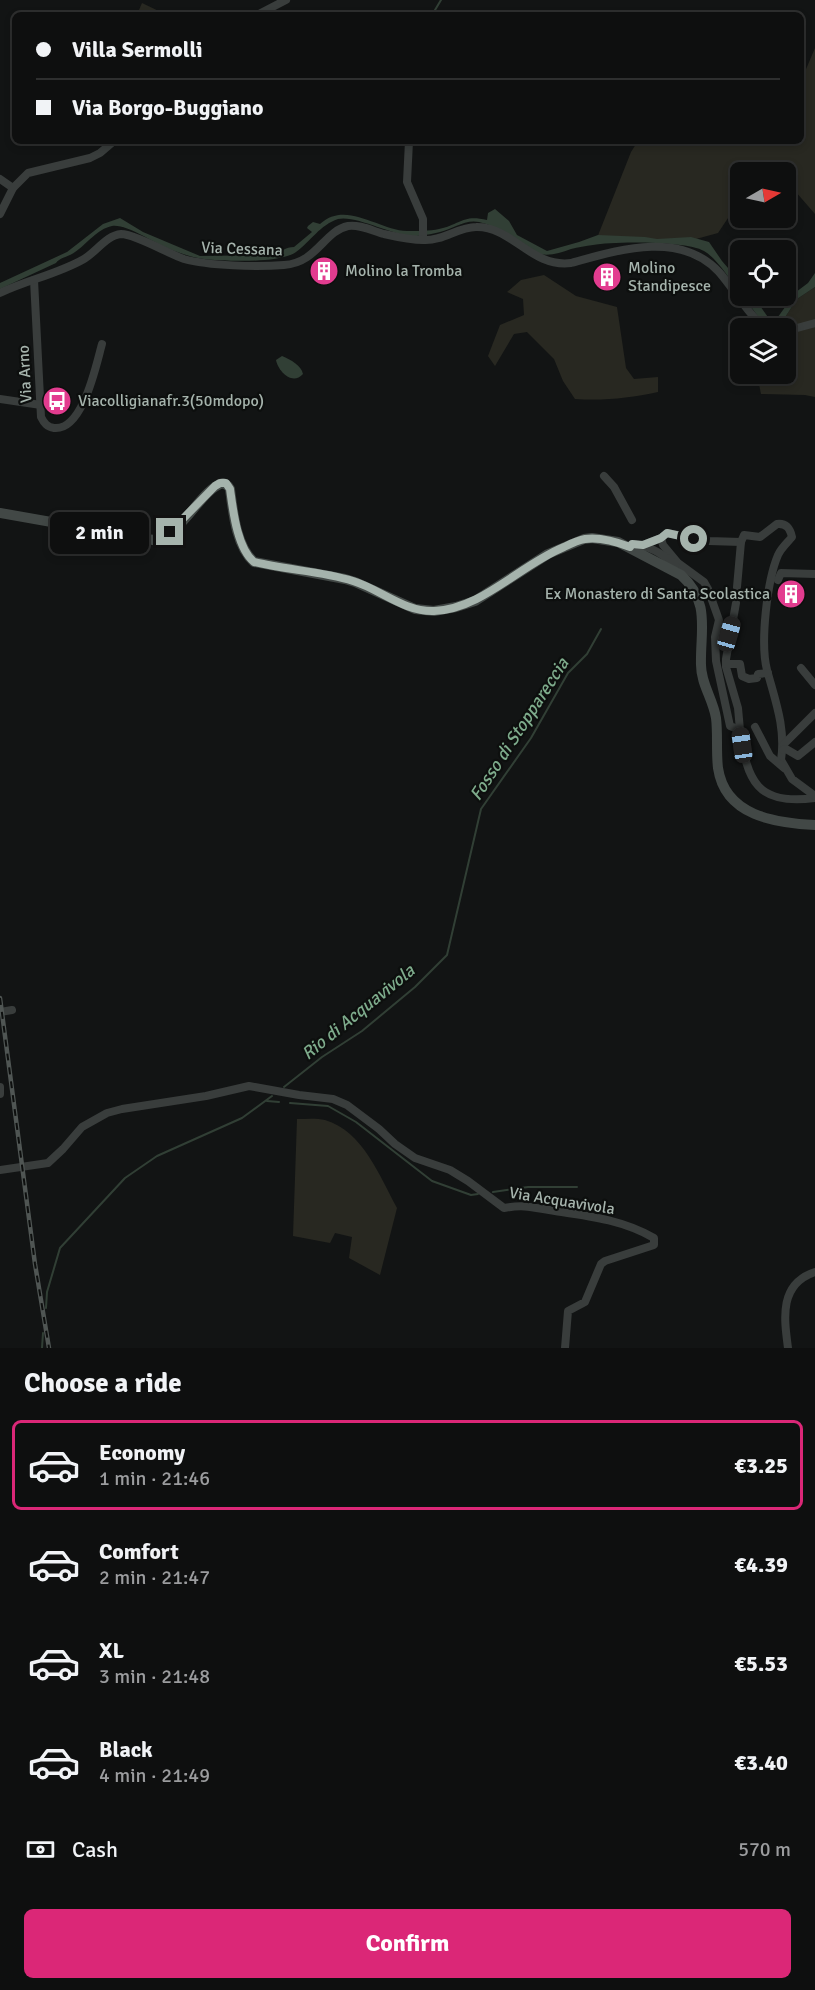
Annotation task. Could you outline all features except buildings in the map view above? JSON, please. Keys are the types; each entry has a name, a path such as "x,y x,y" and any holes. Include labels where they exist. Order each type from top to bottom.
{"street":[{"path":"263,12 283,1"},
{"path":"0,214 13,188 28,172 90,158 110,144"},
{"path":"409,144 407,182 421,215 424,227 423,240"},
{"path":"0,179 13,188"},
{"name":"Via Cessana","path":"0,293 84,259 106,241 120,234 200,263 276,266 305,260 348,226 423,240 440,239 469,227 484,227 543,260 561,264 632,248 679,249 699,257 714,268 757,318"},
{"name":"Via Arno","path":"34,280 41,405 44,423 51,428 64,427 76,416 83,404 102,344"},
{"path":"796,328 815,323"},
{"path":"0,399 41,405"},
{"path":"604,476 614,486 632,520"},
{"path":"0,513 153,540 170,532 211,490 223,483 230,489 241,541 248,556 254,562 355,582 423,611 442,610 475,601 539,559 578,540 592,538 618,542 704,582 718,620 715,648 730,726 740,730"},
{"path":"737,587 739,542 744,535 760,537 773,526 781,523 790,529 792,537 777,556 769,586 765,650 768,673 778,709 783,747 781,760 792,779 815,797"},
{"path":"643,545 667,533 709,541 739,542"},
{"path":"661,538 667,554 692,586 703,616 701,669 716,716 718,767 725,790 734,802 765,818 815,825"},
{"path":"630,547 632,544 643,545 667,554"},
{"path":"778,580 781,573 815,574"},
{"path":"736,603 727,646 726,664 738,708 746,766 761,791 789,799 815,797"},
{"path":"726,664 740,664 742,676 745,678 757,678 758,674 768,673"},
{"path":"801,668 815,685"},
{"path":"783,747 815,713"},
{"path":"755,727 770,756 785,768"},
{"path":"783,747 798,756 815,742"},
{"path":"0,1012 12,1010"},
{"name":"Via Acquavivola","path":"0,1170 48,1163 82,1127 107,1113 122,1108 198,1098 244,1086 333,1099 347,1105 416,1158 450,1170 468,1180 504,1208 522,1205 604,1218 654,1238 654,1245 601,1264 585,1302 568,1311 565,1348"},
{"path":"0,1087 0,1094"},
{"path":"788,1348 785,1305 798,1281 815,1272"}],"shaded area":[{"path":"142,3 161,12 139,12"},
{"path":"815,48 815,214 796,192 796,162 730,162 730,215 718,233 685,242 597,238 636,144 804,144 804,74"},
{"path":"495,209 509,221 517,235 547,251 598,235 657,239 691,237 709,242 730,270 730,279 704,251 682,245 603,244 543,255 503,231 474,221 440,232 413,236 364,222 338,219 326,225 289,256 257,260 197,258 167,248 125,228 112,226 97,233 73,254 0,289 0,283 67,252 103,224 120,218 143,232 200,256 272,255 294,247 312,232 307,228 313,222 320,224 330,217 340,215 351,215 396,229 423,231 439,229 472,218 487,220 488,213"},
{"path":"815,273 815,287 796,301 796,292 808,283"},
{"path":"544,275 576,296 617,307 626,368 634,379 658,377 658,392 596,400 575,399 563,381 554,359 527,332 514,334 495,366 488,356 500,325 524,315 523,299 507,292 521,280"},
{"path":"815,287 815,397 761,394 759,384 796,384 796,318 785,318 792,306 796,306 797,299"},
{"path":"750,306 760,306 769,318 760,318"},
{"path":"786,306 792,306 785,318 777,318"},
{"path":"282,356 298,365 303,374 294,378 286,376 276,360"},
{"path":"297,1119 325,1120 350,1134 369,1156 384,1183 397,1208 380,1275 349,1258 352,1237 335,1233 330,1243 293,1236"}],"waterway":[{"path":"434,12 441,0"},
{"name":"Fosso di Stoppareccia","path":"284,1087 322,1057 362,1031 415,987 447,955 481,809 531,738 568,673 587,654 601,629"},
{"name":"Rio di Acquavivola","path":"46,1308 47,1292 60,1248 125,1178 157,1156 242,1118 272,1096"},
{"path":"267,1101 279,1102"},
{"path":"290,1103 328,1106 356,1122 432,1181 471,1195 478,1194"},
{"path":"493,1192 528,1187 577,1187"},
{"name":"Rio di Acquavivola","path":"42,1348 43,1333"}],"railway":[{"path":"0,998 35,1264 49,1348"}],"place":[{"name":"Molino la Tromba","path":"324,271"},
{"name":"Molino Standipesce","path":"607,277"},
{"name":"Viacolligianafr.3(50mdopo)","path":"57,401"},
{"name":"Ex Monastero di Santa Scolastica","path":"791,594"}],"route":[{"path":"170,532 215,486 226,483 230,489 241,541 248,556 254,562 345,579 423,611 456,607 475,601 522,569 578,540 592,538 618,542 630,547 632,544 643,545 667,533 694,539"}]}
